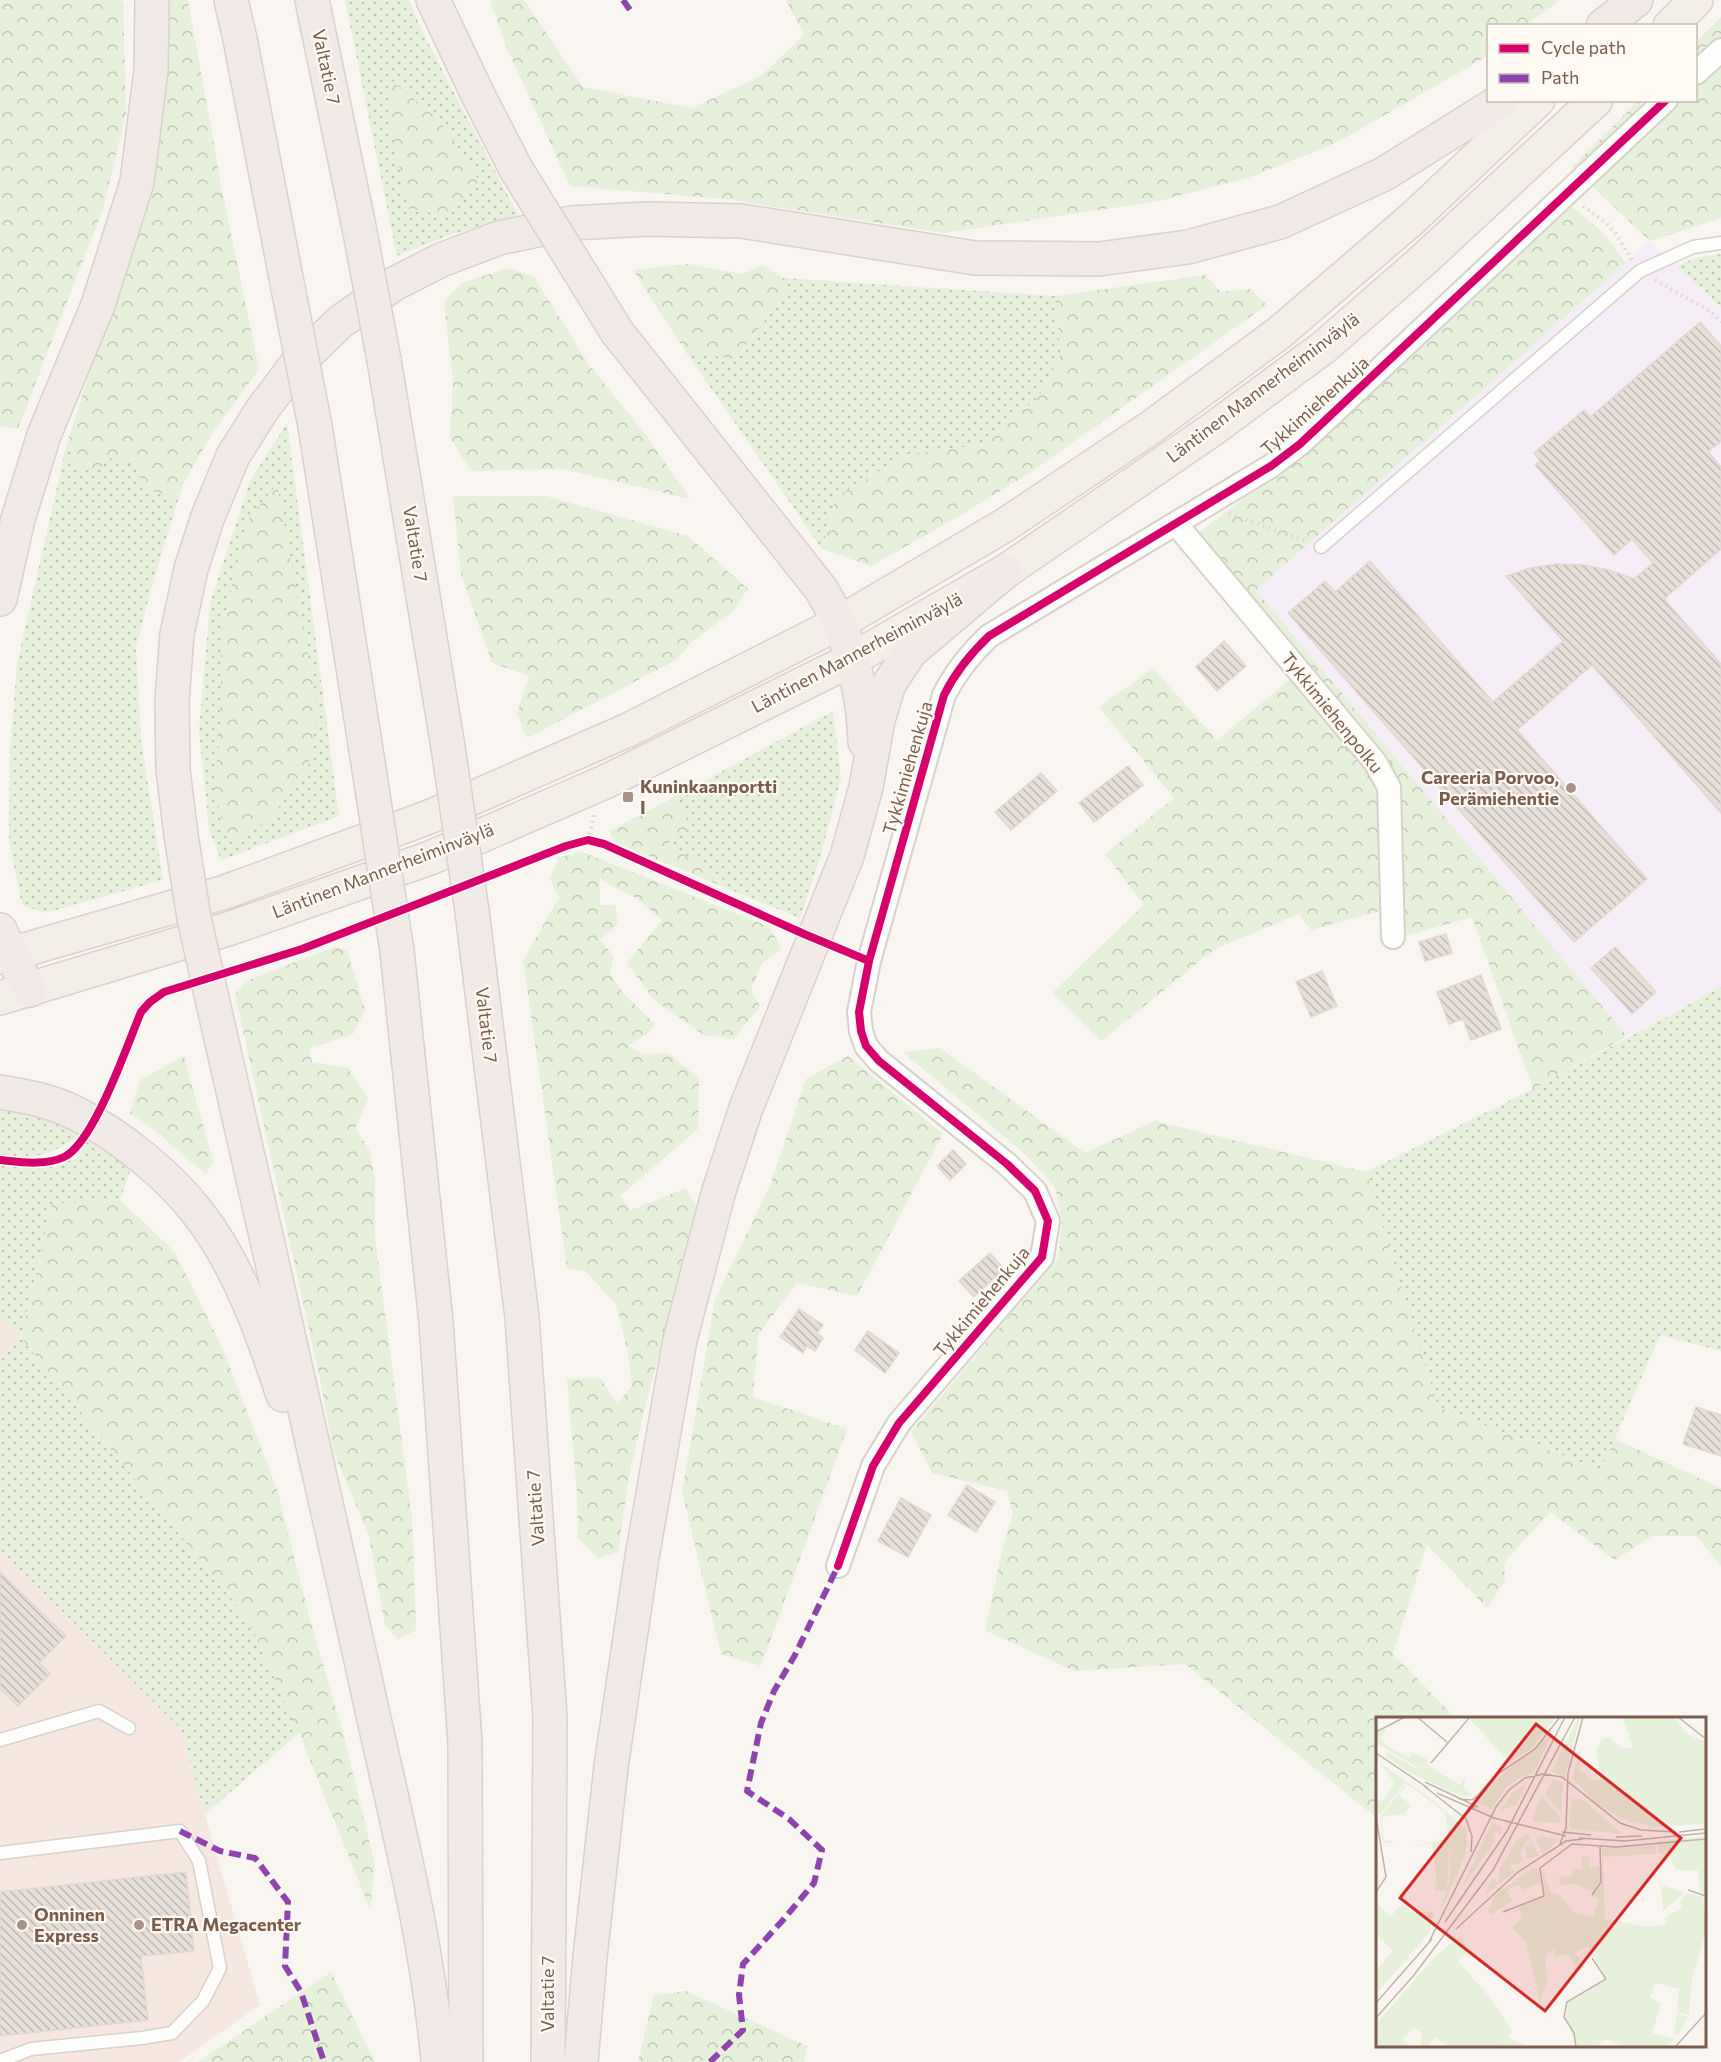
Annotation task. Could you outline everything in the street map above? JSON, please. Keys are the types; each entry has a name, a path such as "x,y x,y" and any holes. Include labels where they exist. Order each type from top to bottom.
{"highway":[{"path":"0,598 18,519 44,435 98,305 137,182 151,70 152,0"},
{"path":"231,0 315,426 397,951 436,1322 465,1743 466,2062"},
{"name":"Valtatie 7","path":"312,0 384,360 448,747 472,911 522,1317 550,1718 548,2062"},
{"path":"433,0 516,169 617,332 821,589 839,624 862,703 866,787"},
{"path":"1606,24 1638,0"},
{"path":"438,2062 433,2003 415,1911 194,918 181,835 173,770 172,701 177,634 191,569 207,519 233,456 262,410 295,366 340,322 394,284 441,260 499,238 571,223 646,219 741,221 975,258 1099,259 1188,247 1280,222 1384,174 1499,102"},
{"path":"581,2062 611,1767 642,1557 680,1340 718,1194 746,1107 847,856 866,787 878,720 890,684 910,652 1006,571"},
{"path":"4,947 15,994"},
{"path":"0,1092 31,1098 74,1112 147,1161 198,1213 227,1260 256,1321 302,1450 345,1589"}],"main road":[{"path":"1616,24 1638,0"},
{"path":"1672,24 1696,0"},
{"name":"Läntinen Mannerheiminväylä","path":"4,947 225,892 429,817 628,730 839,624 1005,525 1150,428 1279,333 1413,218 1536,102"},
{"name":"Läntinen Mannerheiminväylä","path":"15,994 231,928 430,858 607,781 851,660 1006,571 1213,429 1324,347 1419,264 1594,102"}],"street":[{"path":"1697,71 1721,50"},
{"name":"Tykkimiehenkuja","path":"838,1566 873,1466 899,1423 1042,1257 1048,1221 1035,1191 1007,1164 879,1061 866,1046 861,1031 859,1012 869,961 945,694 954,675 968,656 988,636 1271,466 1300,444 1664,102"},
{"name":"Tykkimiehenpolku","path":"1176,524 1375,762 1389,787 1393,937"}],"lane":[{"path":"1321,547 1640,271 1693,247 1721,243"},
{"path":"0,1740 99,1712 129,1728"},
{"path":"0,1853 180,1831 199,1861 220,1968 203,2001 172,2033 31,2049 0,2061"}],"path":[{"path":"1567,192 1605,222 1616,234 1640,271 1711,312 1721,322"},
{"path":"1206,504 1240,519 1289,534 1321,547"},
{"path":"577,843 588,840 596,842"}],"shaded area":[{"name":"Careeria Porvoo, Perämiehentie","path":"1650,241 1721,307 1721,987 1627,1036 1256,590"},
{"path":"0,1319 21,1338 0,1361"},
{"path":"0,1550 180,1728 260,2005 178,2062 0,2062"}],"green space":[{"path":"0,0 123,0 126,114 103,209 18,429 0,426"},
{"path":"162,0 188,0 223,195 259,369 214,431 175,497 148,490 133,465 110,458 95,473 74,465 67,443 140,214"},
{"path":"345,0 409,0 422,31 519,217 449,235 397,256"},
{"path":"490,0 524,0 583,87 692,108 761,76 804,35 786,0 1560,0 1527,24 1487,24 1487,55 1484,58 1338,142 1251,177 1159,201 944,233 725,199 570,186 506,46"},
{"path":"1721,17 1721,218 1650,241 1572,167 1637,102 1697,102 1697,41"},
{"path":"392,81 440,121 479,181 449,216 409,209 392,136"},
{"path":"1567,202 1602,232 1626,263 1256,590 1627,1036 1533,1089 1472,917 1402,937 1397,784 1197,534 1291,463"},
{"path":"1721,254 1721,307 1677,266 1695,258"},
{"path":"688,264 743,274 763,265 782,278 786,291 736,359 686,352 633,270"},
{"path":"508,268 534,277 590,366 649,439 690,499 563,469 471,471 450,438 453,384 444,301 462,283"},
{"path":"1205,275 1221,292 1251,289 1267,305 1034,470 958,517 871,566 822,549 836,497 908,454 980,445 1038,398 1061,354 1055,296"},
{"path":"782,278 1055,296 1061,354 1038,398 980,445 908,454 836,497 822,549 686,352 737,359 786,291"},
{"path":"287,423 339,816 221,860 209,829 199,731 210,603 250,481"},
{"path":"67,443 184,481 136,647 141,740 163,880 45,913 22,905 9,841 10,753 17,664"},
{"path":"277,484 318,711 307,772 267,822 228,843 213,785 220,740 222,628 247,521"},
{"path":"453,496 546,496 688,536 748,589 734,610 693,641 676,660 527,738 517,714 529,676 492,663 461,574"},
{"path":"1153,668 1217,740 1294,676 1382,788 1384,910 1311,930 1299,914 1215,949 1101,1041 1052,993 1144,905 1105,854 1174,798 1099,707"},
{"path":"833,711 841,778 820,858 800,918 724,887 721,877 667,844 688,830 686,817 669,800"},
{"path":"669,800 686,817 688,830 667,844 722,877 724,887 614,842 609,831"},
{"path":"582,852 770,927 782,950 762,963 751,990 760,1006 734,1039 704,1035 654,1000 627,963 662,920 636,898 600,879 600,905 615,905 618,924 600,940 614,957 610,974 624,994 655,1024 648,1033 628,1046 644,1054 669,1053 699,1079 698,1129 620,1196 631,1210 686,1188 698,1209 630,1471 618,1552 598,1558 578,1538 577,1494 567,1379 600,1378 618,1404 632,1385 628,1353 616,1304 586,1272 567,1268 523,960 559,898 550,879 559,857"},
{"path":"334,947 347,950 365,1010 353,1034 309,1048 312,1062 348,1068 368,1098 355,1129 369,1149 375,1180 375,1237 412,1519 416,1630 398,1640 385,1624 369,1536 334,1453 320,1379 235,995 246,981"},
{"path":"1721,987 1721,1351 1660,1335 1601,1470 1438,1407 1366,1172 1533,1089"},
{"path":"940,1048 1085,1153 1155,1121 1366,1172 1438,1407 1601,1470 1615,1439 1721,1488 1721,1566 1696,1536 1652,1536 1615,1560 1550,1512 1504,1563 1505,1581 1487,1608 1427,1544 1393,1654 1455,1717 1376,1717 1376,1817 1185,1664 1074,1671 985,1630 1002,1550 1013,1513 1007,1491 932,1473 911,1432 1058,1258 1062,1221 1055,1187 1026,1155 903,1052"},
{"path":"184,1056 213,1161 206,1175 160,1135 130,1113 140,1080"},
{"path":"848,1056 943,1134 857,1296 797,1283 758,1335 753,1397 847,1429 761,1666 721,1654 682,1492 715,1300 771,1183 806,1079"},
{"path":"0,1105 38,1113 81,1134 61,1147 44,1154 0,1155"},
{"path":"87,1141 117,1159 130,1170 120,1200 52,1204 21,1338 0,1319 0,1165 53,1167 77,1158"},
{"path":"120,1200 175,1252 223,1349 277,1489 311,1623 344,1736 375,1865 370,1909 302,1740 248,1619 21,1338 52,1204"},
{"path":"21,1338 248,1619 299,1733 205,1814 180,1728 0,1550 0,1361"},
{"path":"331,1972 375,2062 198,2062"},
{"path":"686,1991 807,2046 804,2062 638,2062 654,1995"}],"building":[{"path":"1700,322 1721,346 1721,441 1708,452 1721,467 1721,549 1664,599 1721,664 1721,813 1592,665 1517,730 1647,879 1574,942 1288,613 1325,581 1335,592 1370,561 1493,702 1563,641 1506,576 1531,568 1557,564 1584,565 1609,570 1634,579 1653,563 1632,539 1614,555 1535,465 1540,461 1534,453 1584,410 1590,417"},
{"path":"1224,641 1246,666 1217,691 1196,667"},
{"path":"1128,766 1143,785 1094,822 1079,803"},
{"path":"1041,773 1057,791 1011,830 995,812"},
{"path":"1446,934 1452,953 1425,961 1419,942"},
{"path":"1615,947 1656,992 1632,1014 1591,968"},
{"path":"1322,971 1337,1006 1311,1017 1296,982"},
{"path":"1481,975 1501,1029 1471,1040 1463,1019 1449,1024 1437,992"},
{"path":"953,1150 966,1164 950,1180 937,1166"},
{"path":"990,1253 1004,1269 974,1297 959,1281"},
{"path":"799,1309 823,1325 817,1333 823,1338 815,1351 807,1346 803,1353 780,1337"},
{"path":"868,1331 899,1353 885,1373 855,1350"},
{"path":"1696,1407 1721,1415 1721,1456 1683,1444"},
{"path":"967,1485 995,1502 976,1532 948,1515"},
{"path":"901,1498 931,1515 908,1557 878,1541"},
{"path":"0,1572 66,1636 39,1663 50,1674 18,1706 0,1689"},
{"path":"186,1872 194,1951 141,1956 148,2020 0,2036 0,1892"}],"marked path":[{"path":"623,0 630,10"},
{"path":"710,2062 743,2030 739,1995 743,1964 814,1883 822,1850 789,1819 747,1791 761,1723 774,1691 795,1655 838,1566"},
{"path":"180,1831 220,1851 255,1858 288,1902 285,1966 301,1992 324,2062"}],"cycle path":[{"path":"838,1566 873,1466 899,1423 1042,1257 1048,1221 1035,1191 1007,1164 879,1061 866,1046 861,1031 859,1012 869,961 944,695 953,678 989,636 1271,466 1300,444 1664,102"},
{"path":"0,1160 49,1162 64,1157 75,1148 98,1114 141,1012 164,992 302,949 566,846 588,840 604,844 869,961"}],"place":[{"name":"Careeria Porvoo, Perämiehentie","path":"1571,788"},
{"name":"Kuninkaanportti I","path":"628,797"},
{"name":"Onninen Express","path":"22,1925"},
{"name":"ETRA Megacenter","path":"139,1925"}]}
